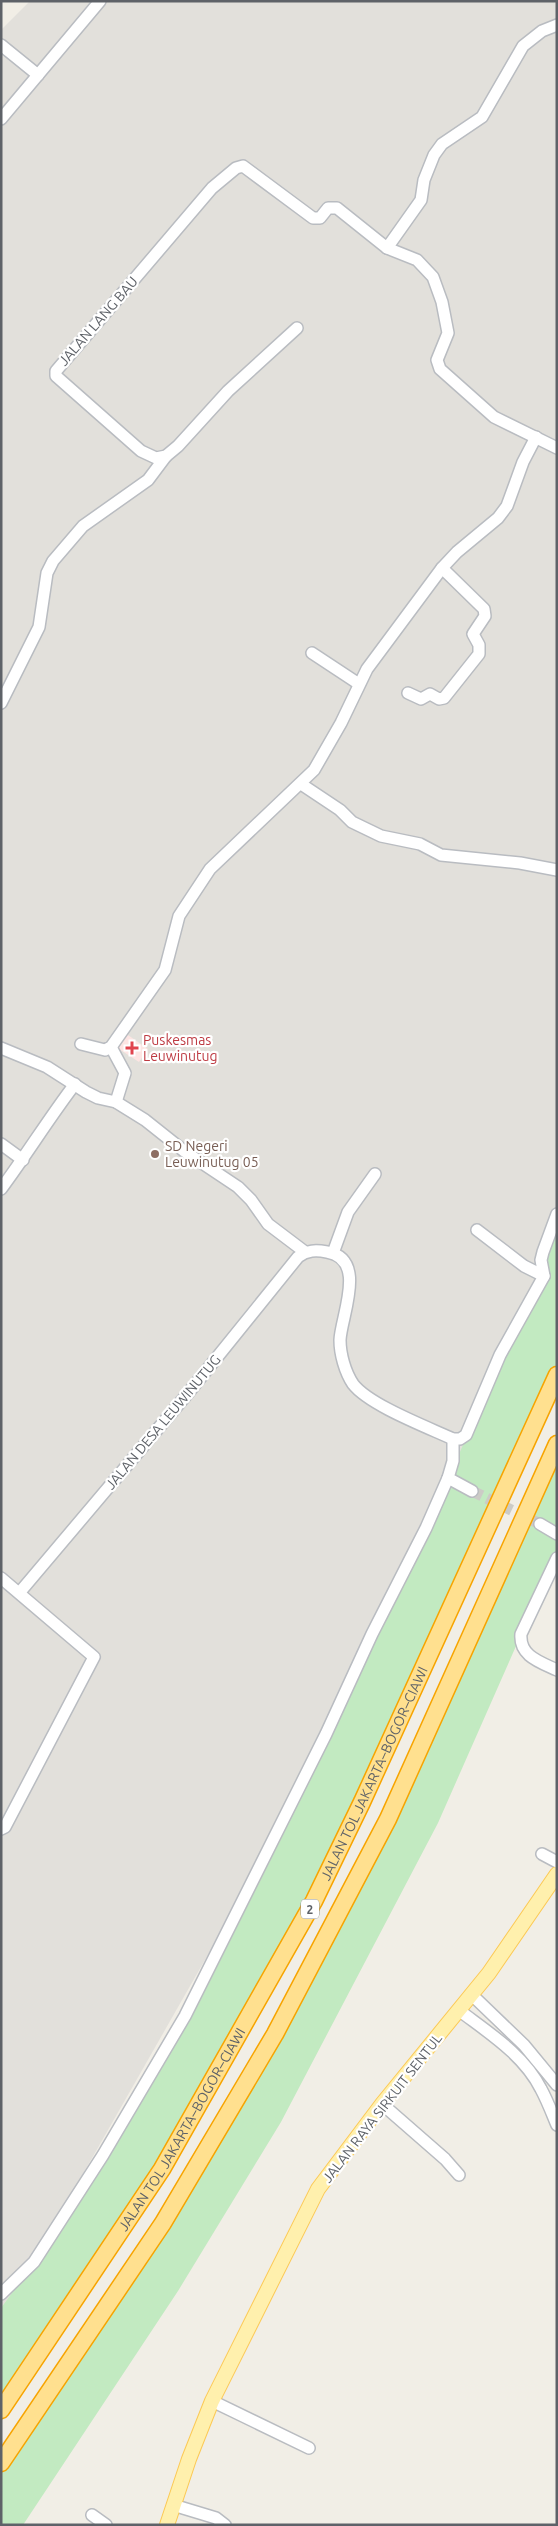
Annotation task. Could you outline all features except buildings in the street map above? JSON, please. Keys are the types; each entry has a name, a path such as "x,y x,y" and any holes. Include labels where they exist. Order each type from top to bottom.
{"highway":[{"name":"JALAN TOL JAKARTA–BOGOR–CIAWI","path":"1,2410 162,2169 314,1901 362,1802 557,1375"},
{"name":"2","path":"1,2463 163,2223 279,2026 388,1819 557,1444"}],"main road":[{"name":"JALAN RAYA SIRKUIT SENTUL","path":"167,2525 212,2401 318,2190 382,2104 472,1996 557,1874"}],"street":[{"path":"1,119 100,1"},
{"path":"557,25 542,32 523,46 482,117 442,144 434,155 424,180 421,200 387,248 417,260 433,277 442,302 448,333 437,360 440,370 494,417 557,448"},
{"path":"1,44 38,75"},
{"name":"JALAN LANG BAU","path":"166,456 156,458 141,451 62,383 56,376 56,371 212,188 236,168 243,166 313,218 320,218 328,208 337,208 387,248"},
{"path":"1,703 39,627 47,573 53,561 83,526 148,480 166,456 178,446 228,391 297,328"},
{"path":"108,1049 165,970 179,916 210,869 301,784 325,752 367,669 442,568 503,512 536,437"},
{"path":"408,692 421,699 430,694 438,699 444,698 479,654 480,645 473,634 485,616 484,609 442,568"},
{"path":"312,653 359,684"},
{"path":"301,784 340,810 352,822 381,836 420,844 441,855 520,863 557,870"},
{"path":"81,1044 108,1049 126,1073 116,1102"},
{"path":"1,1048 47,1067 98,1098 116,1102 145,1120 238,1187 251,1200 268,1224 305,1252 333,1253 342,1260 348,1274 348,1306 340,1340 344,1363 353,1384 376,1401 453,1440 460,1440 466,1434 500,1355 544,1276 541,1260 557,1214"},
{"path":"1,1189 23,1160 44,1124 76,1084"},
{"path":"1,1144 23,1160"},
{"path":"333,1253 348,1212 375,1174"},
{"path":"476,1230 524,1266 544,1276"},
{"name":"JALAN DESA LEUWINUTUG","path":"20,1592 189,1392 298,1257 305,1252"},
{"path":"1,2294 34,2262 103,2155 185,2016 426,1528 448,1478 452,1461 453,1440"},
{"path":"448,1478 472,1492"},
{"path":"540,1524 557,1534"},
{"path":"557,1558 521,1634 521,1640 522,1647 537,1661 557,1670"},
{"path":"1,1578 20,1592 94,1657 5,1827 1,1829"},
{"path":"542,1854 557,1862"},
{"path":"472,1996 504,2023 524,2044 557,2085"},
{"path":"460,2011 515,2055 541,2088 557,2125"},
{"path":"515,2055 524,2044"},
{"path":"382,2104 445,2159 459,2175"},
{"path":"212,2401 309,2448"},
{"path":"173,2505 216,2518 225,2525"},
{"path":"92,2515 106,2525"}],"shaded area":[{"path":"30,1 557,1 557,1228 466,1446 259,1865 27,2272 1,2308 1,30"},
{"name":"Puskesmas Leuwinutug","path":"125,1033 148,1049 139,1062 116,1047"}],"green space":[{"path":"557,1228 557,1375 380,1762 222,2065 1,2410 1,2308 34,2262 190,2006 426,1528 542,1268"},
{"path":"557,1444 557,1553 438,1823 281,2122 178,2291 23,2525 1,2525 1,2463 163,2223 342,1911"}],"tunnel":[{"path":"472,1491 540,1524"}],"place":[{"name":"Puskesmas Leuwinutug","path":"132,1048"},
{"name":"SD Negeri Leuwinutug 05","path":"155,1154"}]}
